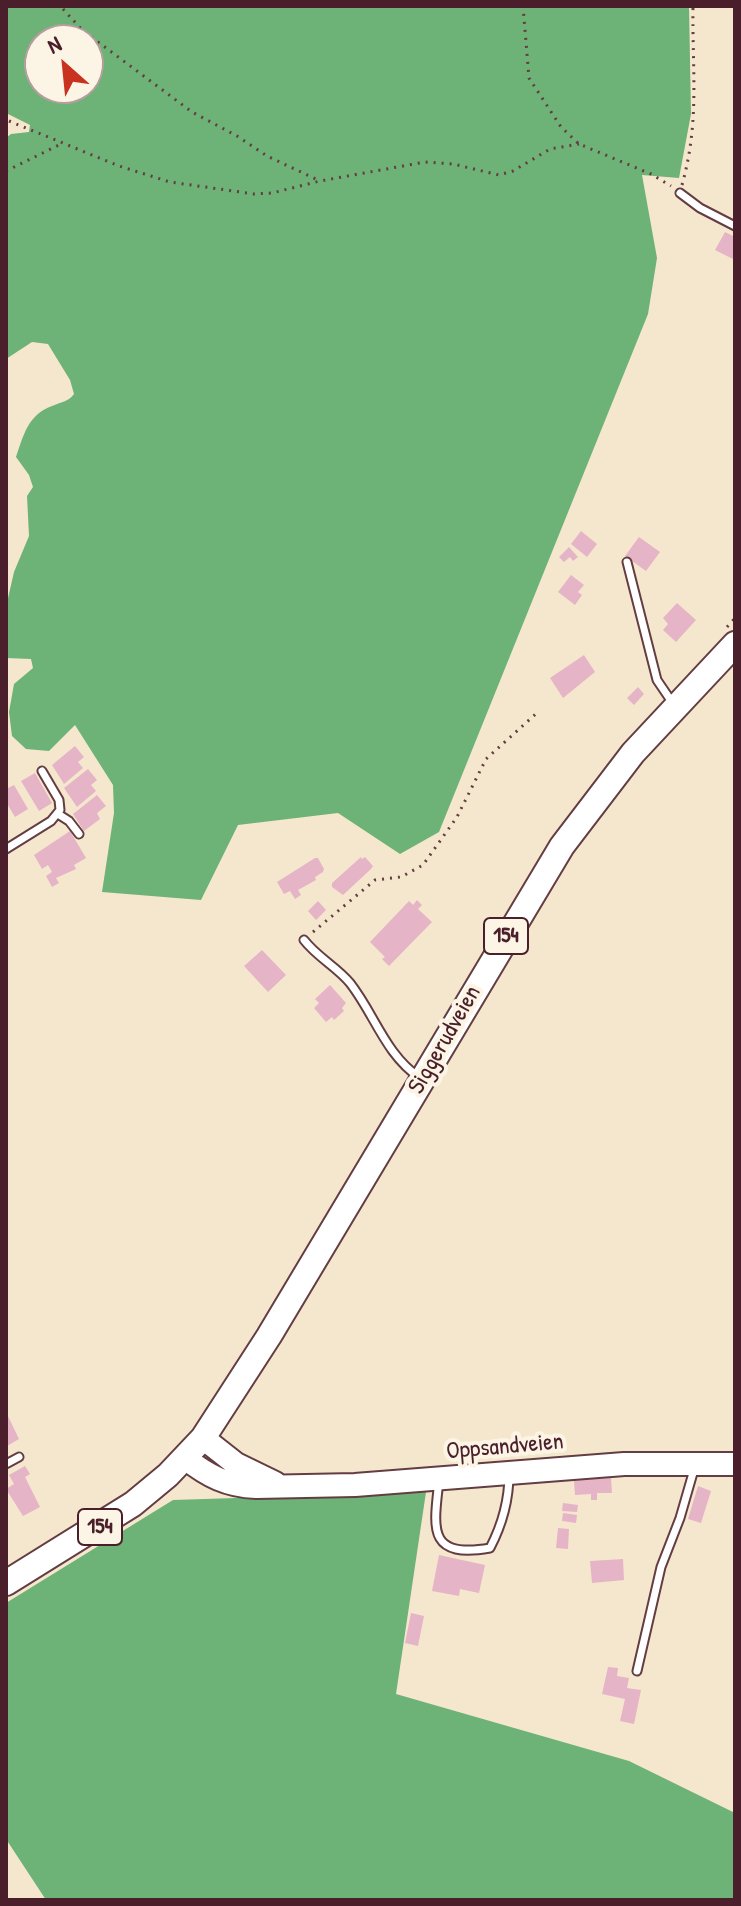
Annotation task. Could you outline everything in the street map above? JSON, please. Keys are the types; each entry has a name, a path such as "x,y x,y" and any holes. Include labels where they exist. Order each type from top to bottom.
{"main road":[{"name":"Siggerudveien","path":"185,1458 203,1438 253,1362 562,846 612,778 735,644"},
{"name":"Oppsandveien","path":"203,1438 236,1464 279,1486"},
{"name":"Oppsandveien","path":"185,1458 205,1474 227,1484 256,1487 334,1486 624,1464 735,1464"},
{"name":"154","path":"6,1583 116,1516 149,1492 185,1458"}],"lane":[{"path":"680,193 700,208 735,226"},
{"path":"627,562 657,680 675,707"},
{"path":"42,771 59,800 58,814"},
{"path":"58,814 69,821 79,834"},
{"path":"6,849 58,814"},
{"path":"304,940 315,954 351,984 393,1054 422,1080"},
{"path":"6,1464 19,1457"},
{"path":"637,1671 661,1567 696,1464"},
{"path":"439,1478 436,1534 441,1543 452,1548 477,1550 490,1548 498,1531 509,1492 508,1472"}],"path":[{"path":"523,6 527,72 531,84 561,127 579,144 651,174 680,193 694,127 693,6"},
{"path":"63,9 82,30 192,112 267,156 320,181"},
{"path":"9,121 147,175 202,188 265,194 425,162 453,164 499,175 513,171 550,149 579,144"},
{"path":"6,171 63,143"},
{"path":"304,940 372,882 408,874 423,865 457,817 486,759 539,711"}],"green space":[{"path":"6,6 689,6 691,114 679,178 642,175 657,258 648,314 439,832 400,854 338,813 238,825 201,900 102,892 114,813 113,785 75,725 49,751 26,749 12,736 9,712 14,684 33,668 31,659 6,658 6,607 14,572 29,536 27,496 33,487 29,475 16,457 32,420 74,394 70,380 48,344 32,342 6,359 6,138 11,134 29,132 30,125 6,113"},
{"path":"426,1492 396,1694 629,1761 735,1813 735,1900 46,1900 6,1839 6,1603 173,1500"}],"building":[{"path":"725,232 735,237 733,259 715,250"},
{"path":"581,531 597,544 587,557 571,544"},
{"path":"639,537 660,552 646,571 625,556"},
{"path":"569,547 578,557 573,561 570,557 564,562 559,557"},
{"path":"571,575 584,585 578,592 582,595 575,605 558,592"},
{"path":"677,603 696,620 676,642 663,630 668,624 663,618"},
{"path":"584,655 595,672 563,698 550,678"},
{"path":"638,687 644,694 634,705 627,698"},
{"path":"75,746 84,757 78,762 83,768 64,784 52,765"},
{"path":"88,769 97,780 91,785 96,791 77,807 64,788"},
{"path":"35,773 52,803 39,811 21,781"},
{"path":"14,785 28,809 15,817 6,802 6,789"},
{"path":"97,795 106,806 97,813 100,819 84,831 73,814"},
{"path":"70,831 86,858 74,865 76,869 56,878 59,883 52,887 46,876 52,872 48,865 42,869 34,855"},
{"path":"361,857 373,866 343,895 332,887 332,883"},
{"path":"318,858 323,872 315,877 316,880 298,890 301,895 295,899 290,891 284,894 277,882"},
{"path":"417,900 422,905 418,909 432,922 389,966 382,959 385,957 370,942 409,901 413,905"},
{"path":"318,901 326,910 316,920 308,911"},
{"path":"262,950 286,975 268,992 244,966"},
{"path":"330,985 346,1003 342,1008 344,1011 334,1020 332,1017 326,1022 314,1008 319,1003 315,999"},
{"path":"6,1412 19,1439 7,1446 6,1444"},
{"path":"25,1466 30,1474 25,1477 40,1507 23,1516 6,1489 14,1484 9,1475"},
{"path":"611,1478 612,1493 597,1493 597,1500 591,1500 591,1494 575,1495 574,1480"},
{"path":"698,1486 711,1491 701,1523 688,1519"},
{"path":"563,1503 578,1505 577,1512 562,1511"},
{"path":"563,1513 577,1515 576,1523 562,1521"},
{"path":"558,1528 569,1529 568,1549 556,1548"},
{"path":"439,1555 485,1565 479,1593 460,1589 459,1596 432,1591"},
{"path":"623,1559 624,1580 592,1583 590,1561"},
{"path":"411,1613 424,1616 418,1646 405,1643"},
{"path":"608,1667 618,1668 617,1676 629,1678 627,1688 641,1690 634,1724 620,1721 625,1699 602,1694"}]}
